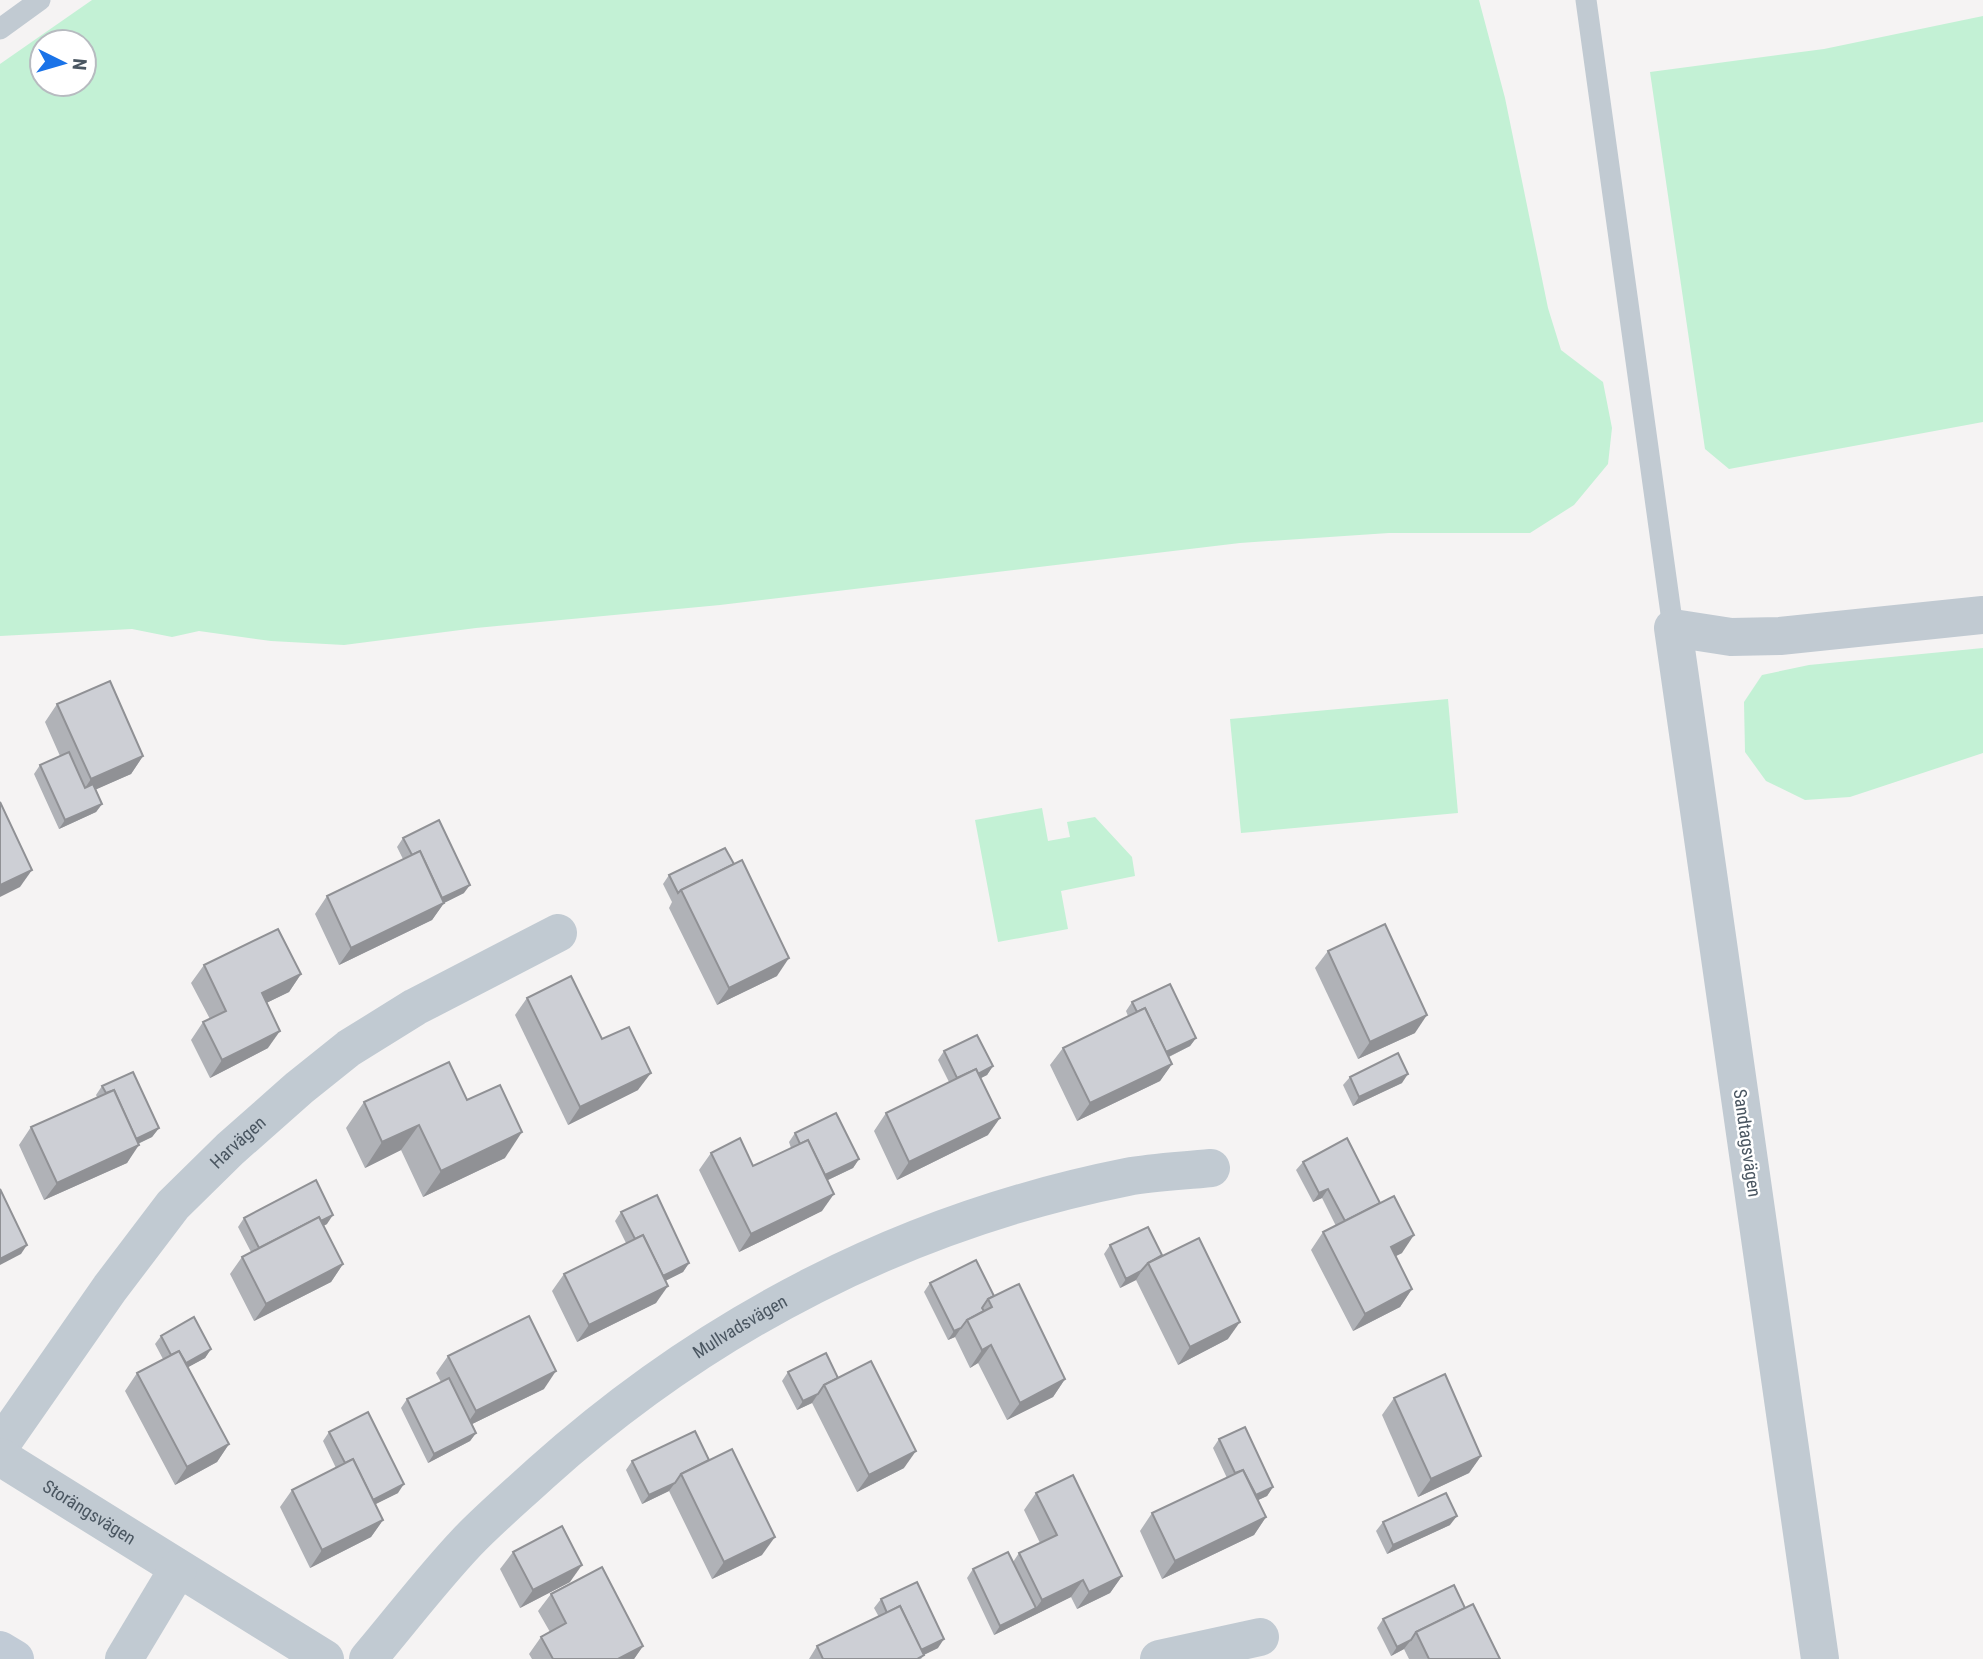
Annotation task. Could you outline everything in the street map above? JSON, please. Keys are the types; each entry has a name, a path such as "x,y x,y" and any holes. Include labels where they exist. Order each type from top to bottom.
{"street":[{"path":"1673,628 1731,637 1780,636 1983,615"},
{"name":"Sandtagsvägen","path":"1673,628 1820,1659"},
{"name":"Harvägen","path":"0,1446 110,1288 173,1205 230,1149 349,1048 415,1007 558,933"},
{"name":"Mullvadsvägen","path":"369,1659 469,1540 577,1441 663,1377 762,1312 874,1255 1007,1206 1130,1176 1211,1168"},
{"name":"Storängsvägen","path":"0,1457 325,1659"},
{"path":"124,1659 177,1569"},
{"path":"1159,1659 1260,1637"},
{"path":"0,1650 15,1659"}],"lane":[{"path":"0,29 40,0"},
{"path":"1586,0 1673,628"}],"green space":[{"path":"92,0 1479,0 1505,98 1548,308 1561,350 1603,382 1612,428 1608,464 1574,505 1530,533 1389,533 1240,543 720,605 476,628 344,645 271,641 199,631 172,637 132,629 0,636 0,64 28,45 28,98 98,98 98,28 52,28"},
{"path":"1983,16 1983,422 1729,469 1705,449 1650,72 1824,49"},
{"path":"1983,648 1983,753 1850,797 1805,800 1766,781 1745,752 1744,702 1762,675 1809,665"},
{"path":"1448,699 1458,813 1241,833 1230,719"},
{"path":"1042,808 1048,841 1070,837 1067,822 1095,817 1132,857 1135,876 1061,891 1068,929 998,942 975,820"}],"building":[{"path":"110,681 143,756 91,779 57,704"},
{"path":"69,752 85,788 93,784 102,804 65,820 40,765"},
{"path":"0,802 32,870 0,885"},
{"path":"439,820 470,885 442,898 420,851 412,855 403,838"},
{"path":"725,848 734,864 678,893 669,875"},
{"path":"420,851 444,903 351,948 327,896"},
{"path":"742,860 789,958 729,988 681,890"},
{"path":"1385,924 1427,1015 1370,1042 1328,951"},
{"path":"278,929 301,974 262,993 280,1031 222,1060 203,1022 226,1011 204,965"},
{"path":"571,976 602,1039 629,1027 651,1073 580,1107 527,998"},
{"path":"1170,984 1196,1038 1166,1052 1145,1008 1137,1012 1132,1002"},
{"path":"1145,1008 1172,1064 1090,1103 1063,1048"},
{"path":"977,1035 993,1066 978,1074 976,1069 957,1078 944,1051"},
{"path":"1398,1053 1408,1074 1359,1097 1350,1077"},
{"path":"449,1062 467,1100 500,1085 522,1132 441,1171 419,1125 382,1142 364,1102"},
{"path":"976,1069 1000,1118 909,1162 886,1113"},
{"path":"133,1072 159,1128 136,1139 114,1090 106,1093 102,1086"},
{"path":"114,1090 139,1145 57,1183 31,1127"},
{"path":"836,1113 859,1159 825,1175 808,1140 800,1144 795,1133"},
{"path":"740,1138 753,1166 808,1140 834,1194 751,1234 711,1153"},
{"path":"1347,1138 1380,1203 1345,1221 1328,1189 1319,1193 1303,1162"},
{"path":"316,1180 333,1215 321,1221 319,1217 259,1248 244,1218"},
{"path":"0,1189 27,1245 0,1259"},
{"path":"657,1195 689,1263 663,1276 643,1235 635,1239 621,1212"},
{"path":"1394,1196 1414,1235 1391,1247 1412,1289 1365,1314 1323,1232"},
{"path":"319,1217 343,1264 266,1304 242,1257"},
{"path":"1148,1227 1162,1255 1126,1279 1110,1245"},
{"path":"643,1235 668,1286 589,1325 564,1274"},
{"path":"1199,1238 1240,1322 1190,1347 1148,1263"},
{"path":"976,1260 994,1296 988,1299 982,1308 984,1311 954,1331 930,1283"},
{"path":"1019,1284 1065,1379 1020,1403 991,1345 982,1350 967,1320 992,1307 988,1299"},
{"path":"529,1316 556,1371 476,1411 448,1356"},
{"path":"194,1317 211,1349 186,1363 179,1351 171,1355 161,1336"},
{"path":"179,1351 229,1444 187,1467 137,1373"},
{"path":"826,1353 838,1378 824,1385 818,1394 803,1401 788,1372"},
{"path":"871,1361 916,1451 869,1475 824,1385"},
{"path":"1445,1374 1481,1456 1431,1479 1394,1398"},
{"path":"449,1378 476,1433 434,1454 407,1399"},
{"path":"368,1412 404,1484 373,1500 353,1459 345,1463 329,1432"},
{"path":"1245,1427 1273,1487 1256,1495 1243,1470 1235,1473 1219,1439"},
{"path":"695,1431 709,1460 681,1474 675,1483 649,1495 632,1461"},
{"path":"732,1449 775,1537 724,1562 681,1474"},
{"path":"353,1459 383,1520 322,1550 292,1490"},
{"path":"1243,1470 1266,1517 1175,1561 1152,1513"},
{"path":"1073,1475 1122,1576 1089,1592 1083,1580 1042,1600 1019,1553 1057,1535 1036,1493"},
{"path":"1446,1493 1457,1516 1393,1545 1383,1522"},
{"path":"562,1526 582,1565 533,1590 513,1552"},
{"path":"1008,1552 1036,1608 1000,1626 973,1569"},
{"path":"602,1567 643,1646 618,1659 553,1659 541,1637 566,1623 551,1594"},
{"path":"917,1582 944,1639 921,1650 900,1606 887,1613 881,1599"},
{"path":"1454,1585 1465,1608 1416,1632 1411,1640 1397,1647 1383,1619"},
{"path":"1473,1604 1500,1659 1429,1659 1416,1632"},
{"path":"900,1606 924,1655 917,1659 823,1659 817,1646"}]}
